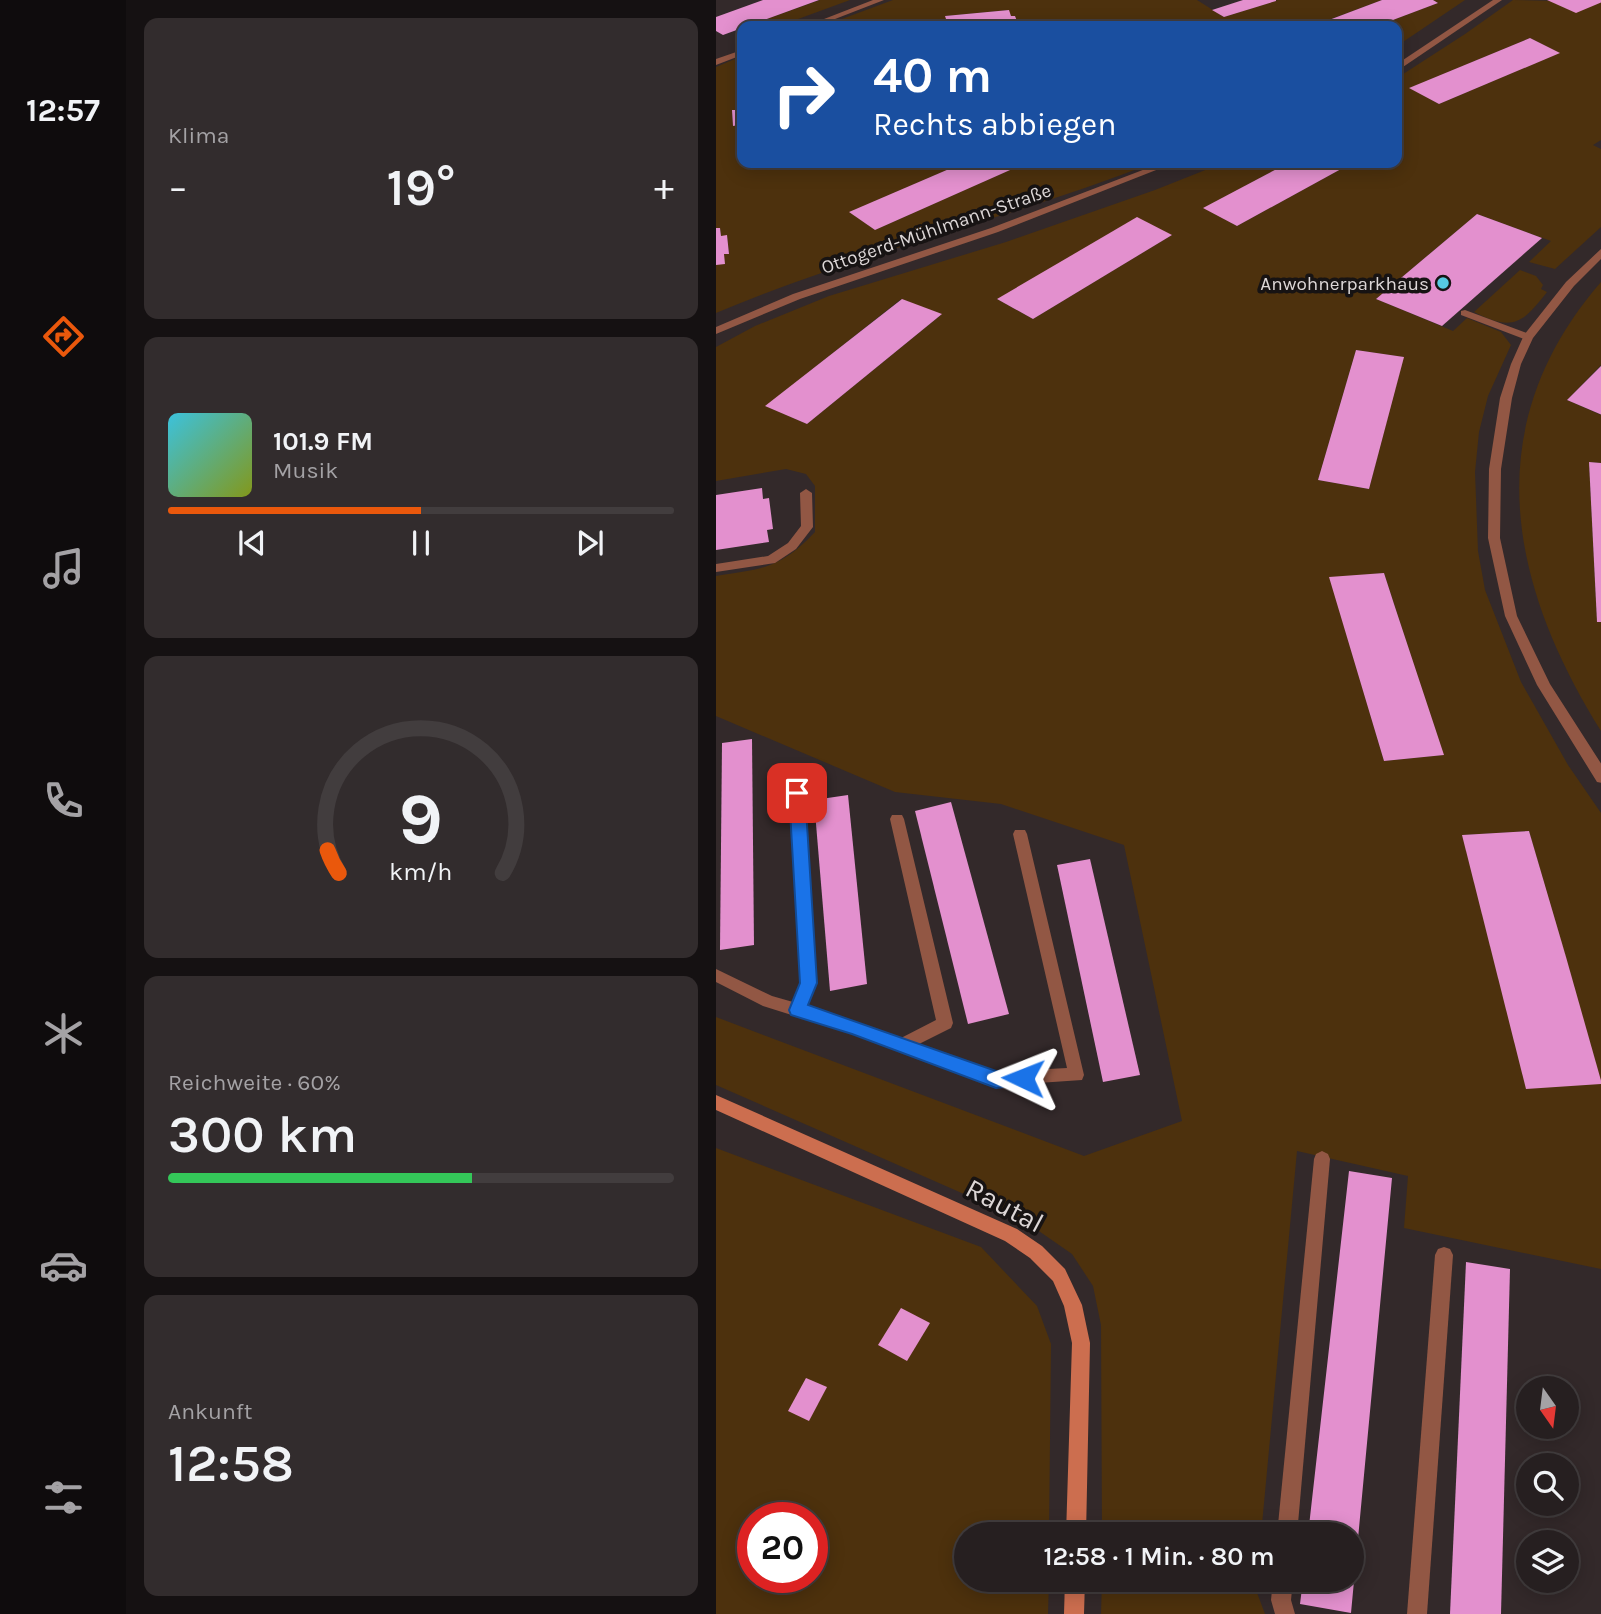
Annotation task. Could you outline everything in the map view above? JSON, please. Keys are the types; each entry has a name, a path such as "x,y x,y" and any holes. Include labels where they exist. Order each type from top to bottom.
{"street":[{"path":"823,21 880,0"},
{"path":"1402,65 1498,0"},
{"path":"716,62 737,54"},
{"name":"Ottogerd-Mühlmann-Straße","path":"716,331 750,314 818,287 937,250 1156,168"},
{"path":"1601,251 1570,284 1528,337 1516,364 1506,398 1495,469 1494,538 1511,616 1544,685 1601,778"},
{"path":"1465,313 1528,337"},
{"path":"716,568 771,560 792,546 807,527 806,493"},
{"path":"797,793 808,983 798,1010"},
{"path":"897,819 945,1023 902,1045"},
{"path":"716,975 768,1001 902,1045 996,1080 1076,1076 1020,834"},
{"name":"Rautal","path":"716,1102 1011,1235 1036,1252 1060,1275 1073,1305 1081,1343 1076,1522"},
{"path":"1288,1522 1322,1159"},
{"path":"1417,1614 1444,1255"},
{"path":"1074,1614 1075,1592"},
{"path":"1282,1592 1285,1614"}],"shaded area":[{"path":"820,0 850,0 793,21 761,21"},
{"path":"893,0 1197,0 1224,17 1278,0 1382,0 1325,21 1017,21 1008,10 946,16 947,21 836,21"},
{"path":"1433,0 1465,0 1402,43 1402,21 1390,21 1438,3"},
{"path":"1513,0 1601,2 1601,140 1593,145 1601,149 1601,227 1555,269 1529,262 1551,241 1477,214 1376,299 1453,331 1467,318 1501,332 1511,345 1488,396 1479,432 1475,472 1478,551 1485,590 1521,682 1568,765 1601,813 1601,1083 1529,831 1463,835 1601,1084 1601,1269 1404,1228 1408,1176 1297,1151 1262,1522 1102,1522 1101,1325 1093,1286 1072,1254 1023,1220 716,1085 716,1017 1084,1156 1182,1121 1124,845 1001,804 895,792 716,716 716,576 770,565 803,544 815,532 815,486 806,474 786,469 716,481 716,347 755,326 829,296 1006,242 1210,168 1279,168 1204,208 1237,226 1343,168 1402,168 1402,75","holes":["1530,38 1559,53 1439,104 1410,88","1172,235 1033,319 997,299","901,299 941,315 807,424 766,406","1356,350 1403,357 1369,489 1318,480","1384,573 1443,755 1384,761 1330,578"]},
{"path":"737,58 737,110 732,111 733,126 737,125 737,168 951,168 850,212 875,230 1014,168 1140,168 1044,202 824,272 716,313 716,265 724,254 729,253 727,236 721,236 720,228 716,228 716,67"},
{"path":"1520,270 1536,276 1543,285 1541,289 1547,292 1531,311 1508,323 1498,322 1474,312"},
{"path":"1601,282 1601,365 1567,400 1601,415 1601,463 1589,462 1597,621 1602,622 1601,731 1569,675 1544,618 1527,561 1520,504 1522,448 1536,392 1562,336"},
{"path":"716,1148 981,1247 1037,1306 1051,1344 1049,1522 954,1522 954,1592 1049,1592 1048,1614 716,1614"},
{"path":"1102,1592 1257,1592 1265,1614 1101,1614"}],"building":[{"path":"763,0 819,0 761,21 737,21 737,30 723,35 716,31 716,17"},
{"path":"1243,0 1276,1 1224,17 1212,10"},
{"path":"1382,0 1433,0 1438,3 1390,21 1326,21"},
{"path":"1547,0 1602,0 1602,2 1576,13"},
{"path":"1009,10 1017,21 947,21 945,16"},
{"path":"1530,38 1560,53 1439,104 1409,88"},
{"path":"732,110 737,110 737,125 733,126"},
{"path":"951,168 1015,168 875,230 849,212"},
{"path":"1279,168 1343,168 1237,226 1203,208"},
{"name":"Anwohnerparkhaus","path":"1477,214 1542,238 1442,326 1376,299"},
{"path":"1137,217 1172,235 1033,319 997,299"},
{"path":"716,228 720,228 721,236 727,235 729,254 724,254 725,264 716,265"},
{"path":"902,299 942,314 807,424 765,406"},
{"path":"1356,350 1404,357 1369,489 1318,480"},
{"path":"1602,365 1602,415 1567,400"},
{"path":"1589,462 1602,463 1602,622 1597,622"},
{"path":"762,488 763,499 769,498 773,529 767,530 769,542 716,550 716,495"},
{"path":"1384,573 1444,755 1384,761 1329,577"},
{"path":"752,739 754,945 720,950 722,743"},
{"path":"848,795 867,984 830,991 814,800"},
{"path":"951,802 1009,1014 968,1024 915,811"},
{"path":"1529,831 1602,1084 1526,1089 1462,835"},
{"path":"1090,859 1140,1075 1103,1082 1057,865"},
{"path":"1349,1171 1392,1178 1360,1522 1309,1522"},
{"path":"1466,1262 1510,1269 1501,1614 1450,1614"},
{"path":"901,1308 930,1323 907,1361 878,1345"},
{"path":"806,1378 827,1387 809,1421 788,1411"},
{"path":"1302,1592 1353,1592 1351,1613 1300,1604"}],"place":[{"name":"Anwohnerparkhaus","path":"1443,283"}],"route":[{"path":"797,793 808,983 798,1010 853,1027 996,1080 1023,1078"}]}
